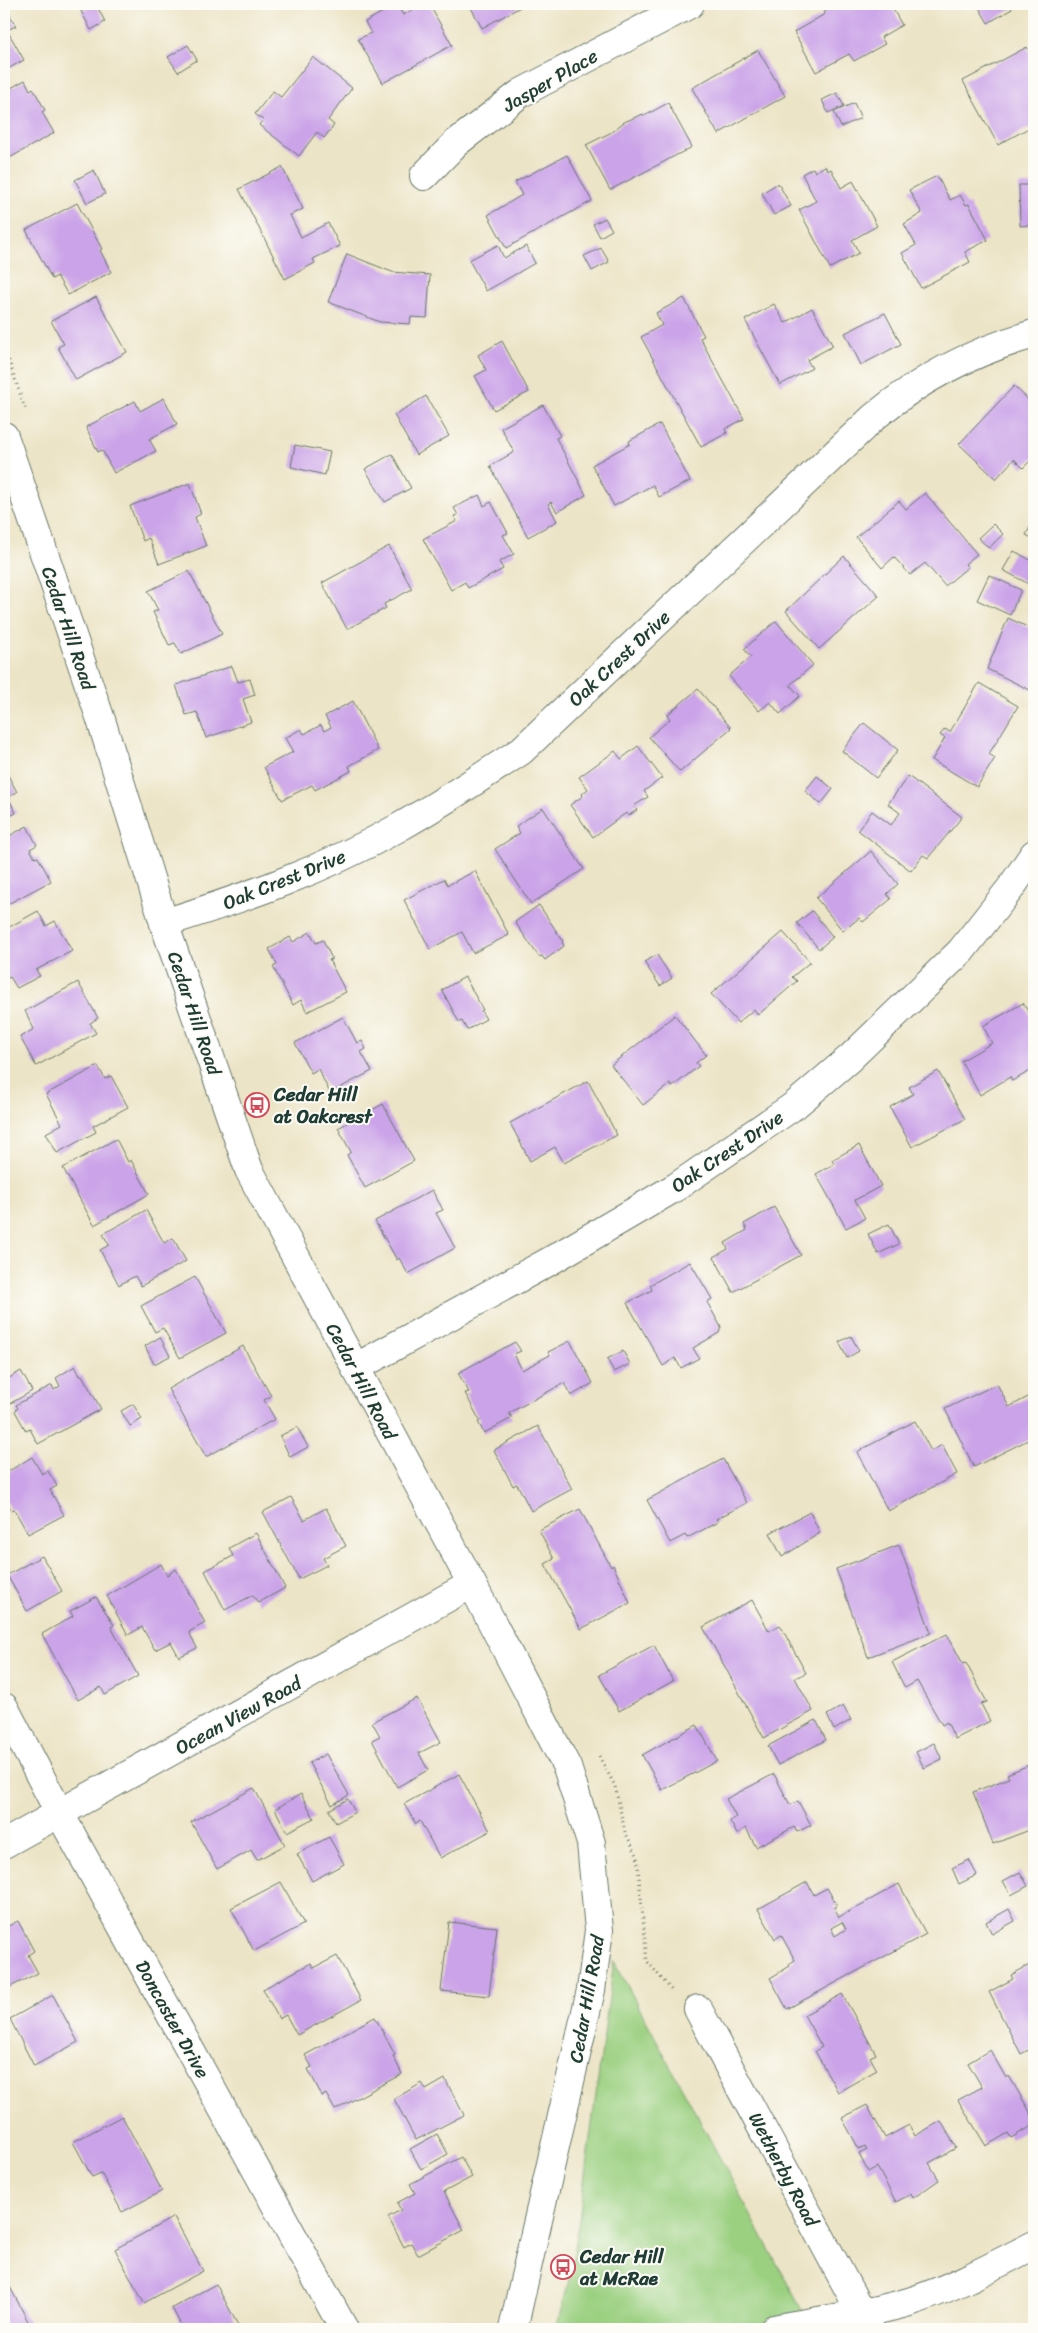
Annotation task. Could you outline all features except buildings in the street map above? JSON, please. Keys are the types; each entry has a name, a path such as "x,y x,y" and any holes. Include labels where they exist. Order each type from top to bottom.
{"street":[{"name":"Jasper Place","path":"424,176 456,143 521,93 690,4"},
{"name":"Oak Crest Drive","path":"164,923 220,906 328,863 394,830 459,792 521,751 867,423 895,399 932,375 964,359 1034,334"},
{"name":"Cedar Hill Road","path":"4,436 101,720 164,923 249,1170 472,1584 567,1767 591,1843 599,1930 592,1990 513,2329"},
{"name":"Oak Crest Drive","path":"355,1368 550,1261 676,1187 795,1105 850,1058 961,951 1010,889 1034,854"},
{"name":"Ocean View Road","path":"4,1844 472,1584"},
{"name":"Doncaster Drive","path":"4,1707 60,1814 344,2329"},
{"name":"Wetherby Road","path":"698,2009 866,2321"},
{"path":"774,2329 866,2321 902,2304 944,2290 1034,2245"}],"path":[{"path":"4,346 29,422"},
{"path":"596,1749 616,1786 624,1832 637,1855 647,1961 676,1995 698,2009"}],"green space":[{"path":"614,1961 812,2329 557,2329 573,2263"}],"place":[{"name":"Cedar Hill at Oakcrest","path":"257,1105"},
{"name":"Cedar Hill at McRae","path":"563,2267"}]}
